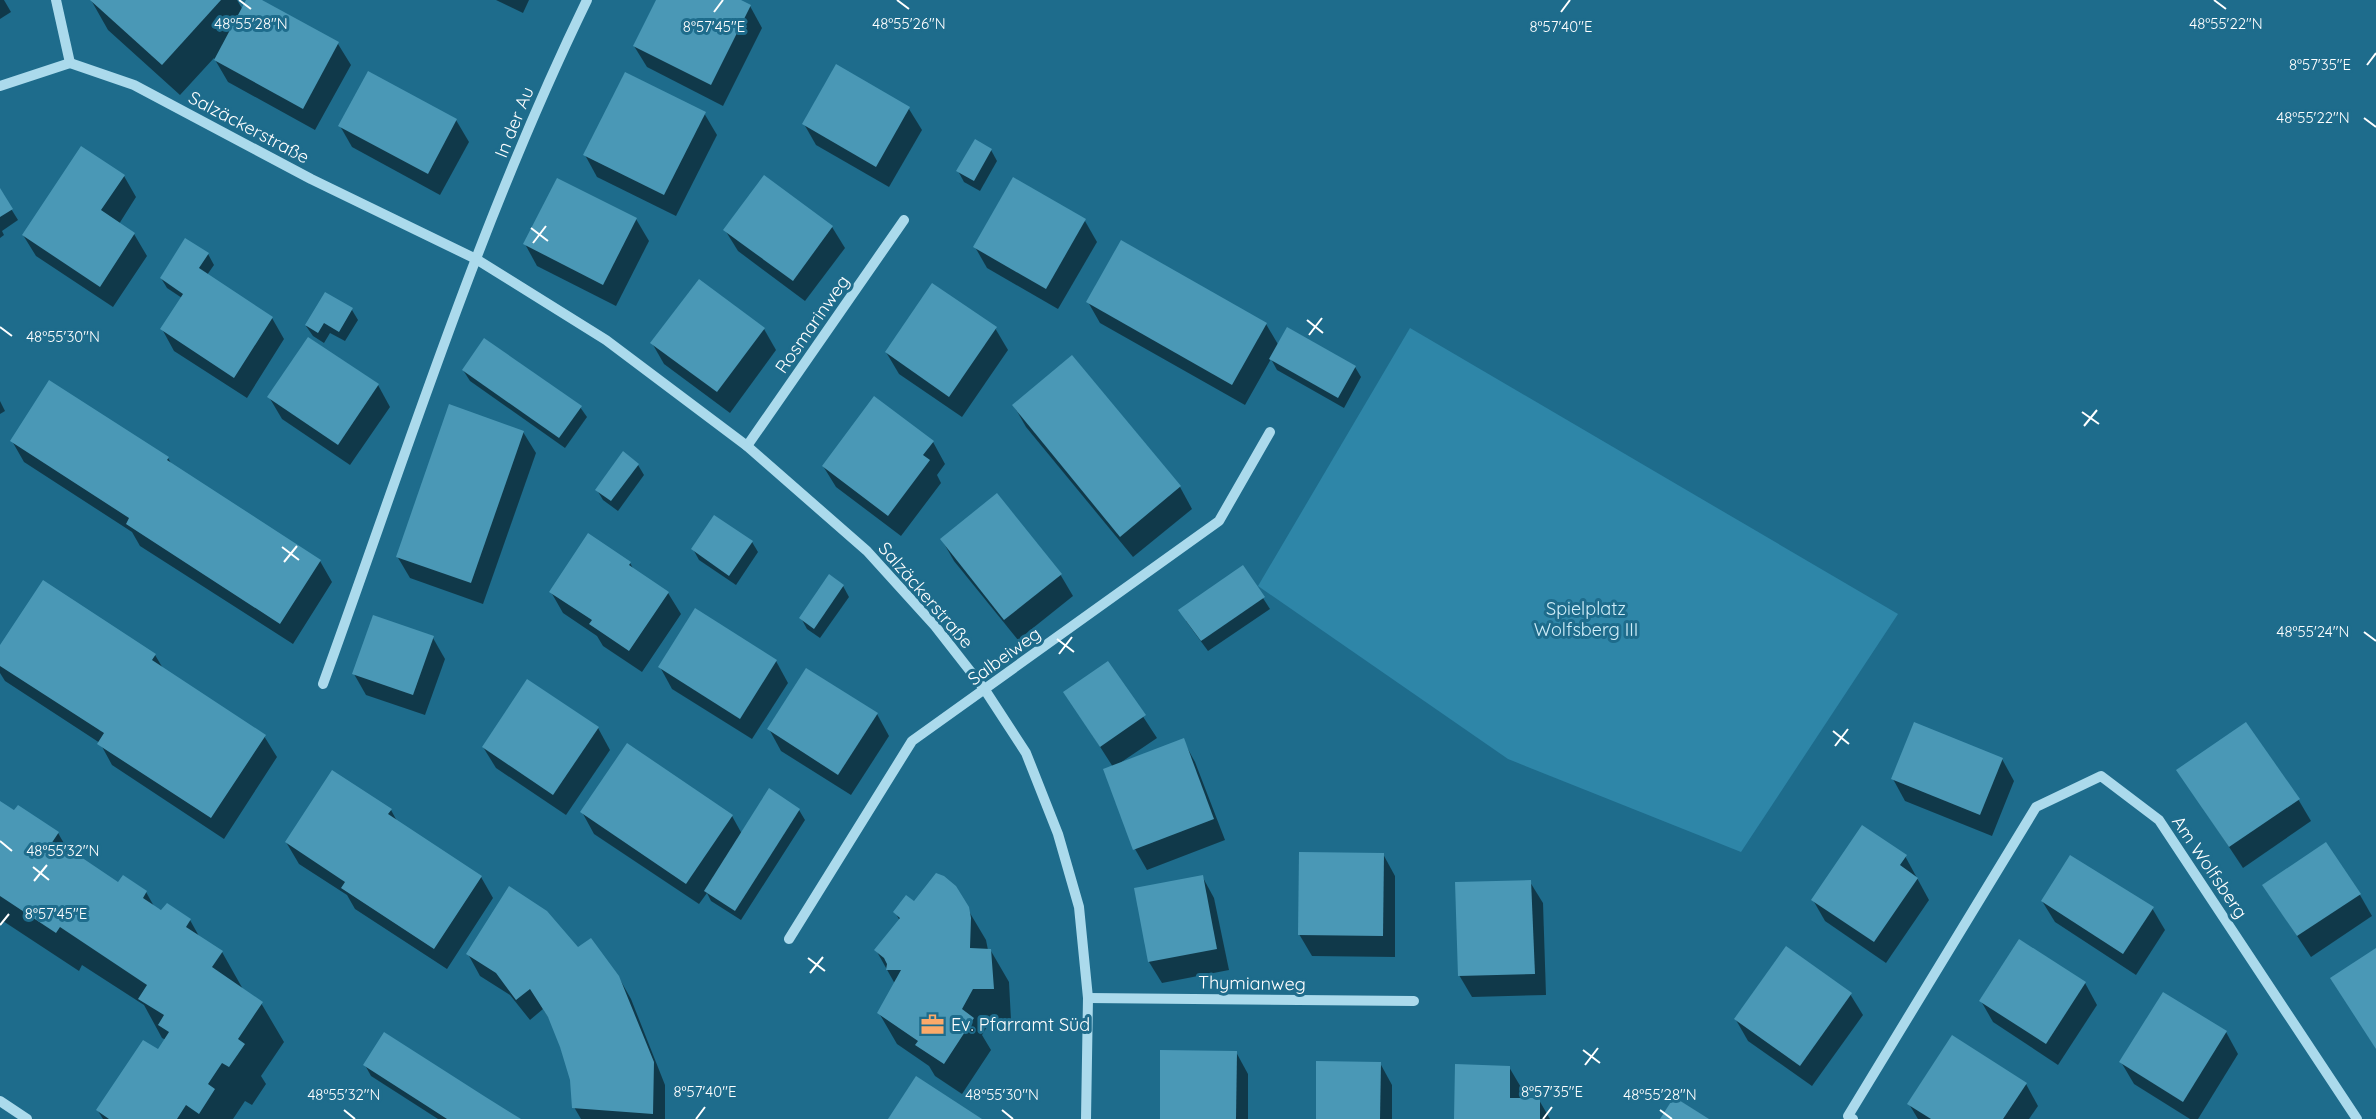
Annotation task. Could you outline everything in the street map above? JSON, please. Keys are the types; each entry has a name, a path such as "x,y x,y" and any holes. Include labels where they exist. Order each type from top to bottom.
{"street":[{"path":"0,86 70,63 56,0"},
{"name":"In der Au","path":"476,259 556,63 587,0"},
{"name":"Salzäckerstraße","path":"70,63 134,85 311,178 476,259 606,340 747,446 867,551 935,626 985,690 1026,753 1058,834 1079,907 1088,998 1086,1119"},
{"name":"Rosmarinweg","path":"747,446 904,220"},
{"path":"323,684 476,259"},
{"name":"Salbeiweg","path":"789,939 912,741 1219,521 1270,432"},
{"name":"Am Wolfsberg","path":"1853,1119 1848,1116 2036,807 2101,776 2159,820 2356,1119"},
{"name":"Thymianweg","path":"1088,998 1414,1001"},
{"path":"0,1101 27,1119"}],"green space":[{"name":"Spielplatz Wolfsberg III","path":"1410,328 1898,614 1741,852 1508,759 1258,586"}],"building":[{"path":"90,0 221,0 162,65"},
{"path":"246,0 262,0 339,42 303,109 214,60"},
{"path":"656,0 741,0 751,5 711,85 633,46"},
{"path":"836,64 910,107 876,167 802,124"},
{"path":"368,71 457,119 428,174 338,126"},
{"path":"625,72 706,112 664,195 583,155"},
{"path":"975,139 992,149 974,181 956,171"},
{"path":"81,146 125,175 101,210 135,233 100,287 22,235"},
{"path":"764,175 833,226 793,281 723,230"},
{"path":"1013,177 1086,219 1046,289 973,247"},
{"path":"557,178 637,218 603,285 523,244"},
{"path":"0,188 13,209 0,217"},
{"path":"185,238 209,253 199,268 273,317 234,378 160,329 183,294 160,278"},
{"path":"1121,240 1267,323 1232,385 1086,302"},
{"path":"699,279 765,328 717,392 650,343"},
{"path":"932,283 997,327 949,397 885,352"},
{"path":"325,292 353,308 339,332 324,323 318,333 305,325"},
{"path":"1287,327 1356,366 1338,398 1269,359"},
{"path":"308,337 379,384 338,445 267,397"},
{"path":"484,338 582,406 559,438 462,370"},
{"path":"1072,355 1181,486 1120,537 1012,405"},
{"path":"49,380 169,457 167,460 321,560 280,624 126,524 129,518 10,441"},
{"path":"874,396 934,441 923,455 930,460 888,516 822,466"},
{"path":"449,404 524,431 471,583 396,557"},
{"path":"623,451 639,464 611,501 595,490"},
{"path":"997,493 1062,574 1004,620 940,539"},
{"path":"714,515 753,541 729,576 691,549"},
{"path":"588,533 631,562 629,565 669,592 629,651 589,624 592,620 549,592"},
{"path":"1243,565 1265,597 1201,641 1178,610"},
{"path":"829,574 844,585 814,629 799,618"},
{"path":"43,580 156,654 152,660 266,735 211,818 97,744 104,733 0,666 0,645"},
{"path":"695,608 777,660 740,719 658,667"},
{"path":"373,615 434,636 413,695 352,674"},
{"path":"1108,661 1146,715 1100,747 1063,692"},
{"path":"806,668 878,713 838,775 767,729"},
{"path":"527,679 599,727 553,795 482,747"},
{"path":"1914,722 2003,758 1980,815 1891,779"},
{"path":"2246,722 2300,799 2229,847 2176,770"},
{"path":"1184,738 1214,819 1133,850 1103,769"},
{"path":"627,743 733,815 686,884 580,812"},
{"path":"332,770 392,809 388,814 482,876 434,949 341,888 345,882 285,842"},
{"path":"769,788 800,809 735,911 704,891"},
{"path":"0,801 14,810 18,805 59,832 51,844 72,858 75,853 118,882 123,875 147,891 143,898 161,910 167,903 191,919 186,927 223,951 212,967 263,1002 238,1039 245,1044 229,1067 222,1063 208,1084 215,1089 199,1114 186,1105 177,1119 109,1119 96,1110 143,1040 158,1049 169,1032 158,1025 164,1015 138,999 147,985 60,927 56,933 0,896"},
{"path":"1862,825 1907,855 1900,865 1918,878 1874,942 1811,900"},
{"path":"2326,842 2361,894 2297,936 2262,885"},
{"path":"1299,852 1384,853 1383,936 1298,935"},
{"path":"2070,855 2154,907 2123,954 2041,901"},
{"path":"936,873 944,876 956,886 969,907 970,948 991,949 994,989 973,989 962,1009 974,1018 944,1064 915,1045 918,1041 877,1013 901,970 886,970 887,964 884,958 874,950 900,918 893,912 906,895 914,901"},
{"path":"1203,875 1217,949 1148,962 1134,888"},
{"path":"1531,880 1535,974 1458,976 1455,882"},
{"path":"509,886 547,911 578,947 591,938 619,976 654,1062 653,1114 572,1108 570,1080 560,1047 548,1017 530,989 516,1000 496,973 466,954"},
{"path":"2019,939 2086,982 2046,1044 1979,1001"},
{"path":"1786,946 1852,993 1800,1066 1734,1019"},
{"path":"2376,948 2376,1049 2330,978"},
{"path":"2163,992 2227,1031 2183,1102 2119,1062"},
{"path":"384,1032 521,1119 447,1119 363,1065"},
{"path":"1952,1035 2027,1083 2003,1119 1931,1119 1907,1104"},
{"path":"1160,1050 1237,1051 1236,1119 1160,1119"},
{"path":"1316,1061 1381,1062 1380,1119 1316,1119"},
{"path":"1455,1064 1510,1066 1510,1098 1540,1098 1540,1119 1454,1119"},
{"path":"916,1076 982,1119 888,1119"},
{"path":"1674,1097 1709,1119 1660,1119"}],"place":[{"name":"Ev. Pfarramt Süd","path":"933,1024"}]}
